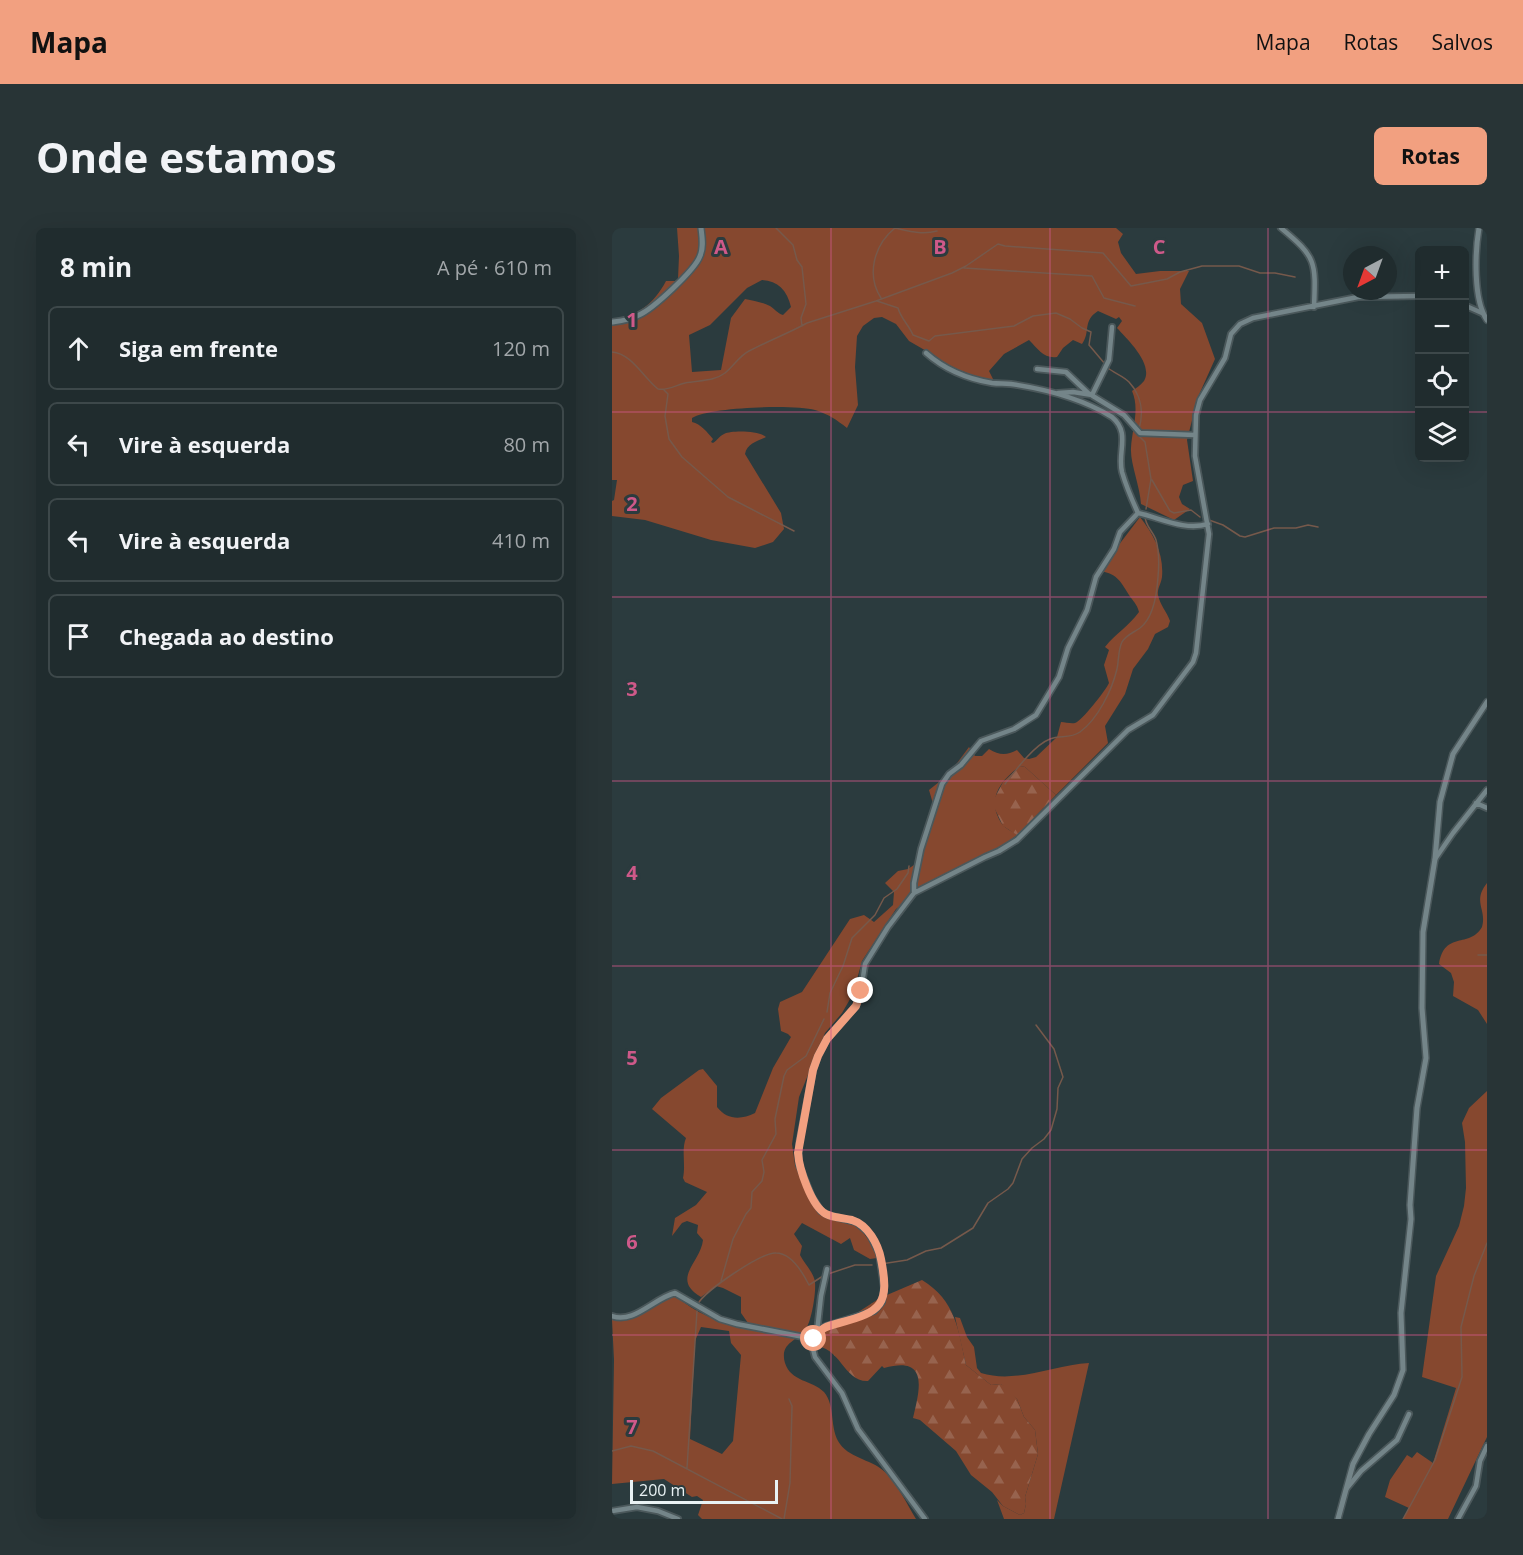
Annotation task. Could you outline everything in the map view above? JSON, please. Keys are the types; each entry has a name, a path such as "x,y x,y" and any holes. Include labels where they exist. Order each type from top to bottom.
{"street":[{"path":"612,322 630,319 647,311 689,272 700,256 701,228"},
{"path":"1281,228 1305,249 1313,263 1316,273 1314,307"},
{"path":"1479,228 1477,291 1482,313 1487,320"},
{"path":"814,1338 826,1326 874,1311 882,1302 884,1288 879,1253 869,1233 856,1222 828,1215 821,1210 812,1197 799,1165 798,1148 813,1070 823,1045 858,1002 865,964 888,927 914,893 1017,840 1128,730 1153,715 1186,673 1195,657 1209,542 1208,524 1196,463 1196,415 1200,400 1223,364 1230,337 1236,327 1253,318 1358,297 1415,296"},
{"path":"1469,307 1482,313"},
{"path":"1092,395 1109,360 1112,327"},
{"path":"926,353 944,367 957,373 993,383 1013,384 1056,393 1108,414 1118,422 1123,434 1122,470 1138,513"},
{"path":"1037,369 1066,372 1092,395 1124,415 1142,434 1195,435"},
{"path":"1056,393 1073,392 1092,395"},
{"path":"1138,513 1183,526 1208,524"},
{"path":"914,893 921,849 942,783 981,741 1014,729 1036,715 1059,677 1068,648 1087,610 1096,577 1114,549 1120,532 1138,513"},
{"path":"1338,1519 1353,1464 1399,1386 1403,1370 1401,1313 1411,1219 1417,1108 1425,1058 1422,1008 1422,932 1435,859 1440,801 1453,754 1487,702"},
{"path":"1435,859 1487,790"},
{"path":"1476,803 1487,808"},
{"path":"827,1269 821,1296 818,1328 814,1338 815,1357 842,1393 858,1429 925,1519"},
{"path":"612,1323 615,1317 627,1317 675,1293 706,1313 720,1319 814,1338"},
{"path":"1345,1491 1361,1471 1397,1440 1409,1414"},
{"path":"1458,1519 1476,1486 1478,1468 1487,1446"},
{"path":"612,1511 637,1507 658,1510 678,1519"}],"green space":[{"path":"677,228 1116,228 1123,234 1118,242 1121,253 1136,274 1189,271 1180,289 1181,304 1202,323 1215,359 1198,397 1187,440 1193,481 1183,485 1179,497 1182,504 1190,509 1174,520 1141,504 1131,454 1135,412 1132,391 1144,381 1145,367 1133,345 1117,328 1122,321 1119,317 1116,319 1098,311 1088,323 1082,344 1073,340 1057,357 1045,355 1029,340 1004,354 989,371 995,383 982,382 965,372 952,369 909,341 896,324 882,317 874,318 863,326 857,336 855,367 858,405 847,428 815,410 789,407 715,411 692,418 692,422 701,426 713,439 711,442 713,443 722,435 733,432 752,432 766,437 750,445 745,454 781,513 784,529 773,542 755,548 711,540 645,520 612,516 612,501 617,480 612,480 612,321 644,308 666,281 678,279","holes":["762,280 773,282 781,288 791,307 783,315 772,307 745,299 731,318 721,370 692,372 689,335 710,325 747,288"]},
{"path":"1140,517 1154,538 1160,553 1162,577 1158,595 1170,621 1168,627 1155,634 1148,649 1133,669 1125,694 1105,726 1108,743 1056,795 1025,767 1020,766 1006,778 997,792 995,807 1003,826 1017,835 987,858 984,856 950,872 896,909 862,961 853,994 842,1013 825,1033 799,1097 792,1144 795,1165 811,1203 820,1212 852,1221 873,1246 877,1258 870,1259 854,1250 850,1238 841,1244 802,1223 794,1234 802,1246 800,1255 814,1279 814,1299 807,1327 785,1350 785,1363 792,1374 824,1392 830,1404 835,1432 840,1444 850,1453 886,1473 916,1519 702,1519 698,1515 703,1500 697,1496 692,1497 664,1479 612,1484 614,1360 612,1320 676,1295 683,1302 708,1316 746,1328 748,1323 741,1313 741,1297 716,1286 701,1297 688,1284 687,1277 703,1240 697,1233 698,1225 687,1221 682,1223 672,1236 675,1218 696,1205 707,1192 685,1182 683,1178 686,1138 652,1109 661,1098 703,1069 717,1086 717,1107 721,1111 734,1118 755,1113 773,1068 791,1037 781,1031 778,1009 780,1002 802,992 850,919 864,915 874,922 893,905 894,892 885,883 898,871 914,865 934,807 929,790 949,774 969,747 975,756 982,756 989,749 1003,754 1017,750 1024,758 1036,757 1057,737 1061,722 1078,721 1107,687 1109,683 1104,665 1109,650 1105,647 1139,612 1117,578 1110,573 1099,571","holes":["701,1327 729,1331 731,1343 741,1355 733,1441 722,1454 690,1439 695,1341"]},
{"path":"1020,766 1025,767 1056,795 1017,835 1003,826 992,803 1003,782"},
{"path":"1487,883 1487,1024 1478,1010 1453,996 1454,982 1451,973 1439,964 1446,947 1477,934 1482,927 1483,915 1480,901"},
{"path":"1487,1091 1487,1437 1448,1519 1403,1519 1409,1508 1385,1497 1390,1480 1407,1455 1412,1458 1417,1452 1433,1463 1456,1388 1422,1377 1436,1276 1459,1226 1464,1206 1465,1142 1462,1123 1469,1108"},
{"path":"922,1280 942,1297 949,1307 958,1328 966,1365 991,1385 1001,1384 1009,1389 1017,1399 1024,1417 1035,1430 1038,1454 1025,1497 1024,1513 1020,1515 1003,1506 992,1492 971,1475 956,1451 920,1420 913,1418 919,1386 915,1370 908,1366 898,1365 884,1368 882,1366 868,1381 859,1380 828,1350 819,1346 808,1346 822,1329 849,1318 880,1298"},
{"path":"955,1317 960,1318 967,1337 974,1347 977,1368 981,1373 994,1376 1021,1375 1089,1363 1054,1519 1004,1519 997,1500 1020,1515 1024,1513 1025,1497 1038,1454 1035,1430 1024,1417 1017,1399 1001,1384 991,1385 966,1365"}],"waterway":[{"path":"776,228 793,245 797,260 802,267 806,304 801,318 802,326"},
{"path":"881,298 876,289 873,270 877,252 888,235 895,228 921,233 937,231"},
{"path":"612,352 619,353 631,361 658,389 711,379 725,373 749,351 807,323 952,273 998,244 1103,253 1131,286 1167,279 1180,272 1202,266 1239,266 1260,273 1295,277"},
{"path":"964,268 1092,276 1104,298 1135,306"},
{"path":"877,301 898,308 913,335 929,341 935,336 1014,326 1033,316 1056,313 1091,332 1089,345 1105,364"},
{"path":"1108,368 1127,380 1136,392 1141,410 1139,429"},
{"path":"664,390 668,394 665,416 669,439 682,457 728,497 794,531"},
{"path":"1136,433 1145,442 1151,479 1146,509"},
{"path":"1152,480 1170,511 1174,513 1191,510 1200,517"},
{"path":"1005,784 1025,759 1044,742 1076,734 1093,720 1112,686 1122,642 1140,628 1148,618 1157,590 1158,549 1145,516"},
{"path":"1209,520 1245,537 1274,528 1296,528 1308,525 1318,527"},
{"path":"827,1012 830,993 843,966 852,938 875,915 884,898 897,889 908,873 909,866"},
{"path":"1478,955 1487,955"},
{"path":"721,1281 733,1239 751,1208 752,1192 762,1181 764,1172 762,1160 776,1134 775,1119 784,1076 787,1070 806,1056 824,1019"},
{"path":"881,1264 907,1260 926,1251 941,1248 973,1228 988,1203 1013,1183 1022,1159 1051,1130 1057,1109 1058,1088 1063,1077 1054,1049 1036,1025"},
{"path":"1403,1519 1435,1460 1462,1377 1461,1327 1474,1276 1487,1243"},
{"path":"698,1304 722,1282 747,1265 769,1254 787,1256 800,1270 809,1285 823,1276"},
{"path":"828,1274 855,1265 872,1265"},
{"path":"687,1468 697,1311"},
{"path":"784,1519 790,1483 792,1406 789,1399"},
{"path":"612,1451 631,1446 653,1451 782,1519"}],"route":[{"path":"814,1339 826,1326 874,1311 882,1302 884,1295 881,1260 874,1240 860,1224 828,1215 816,1205 799,1165 798,1153 813,1070 818,1056 827,1039 856,1006 861,991"}]}
